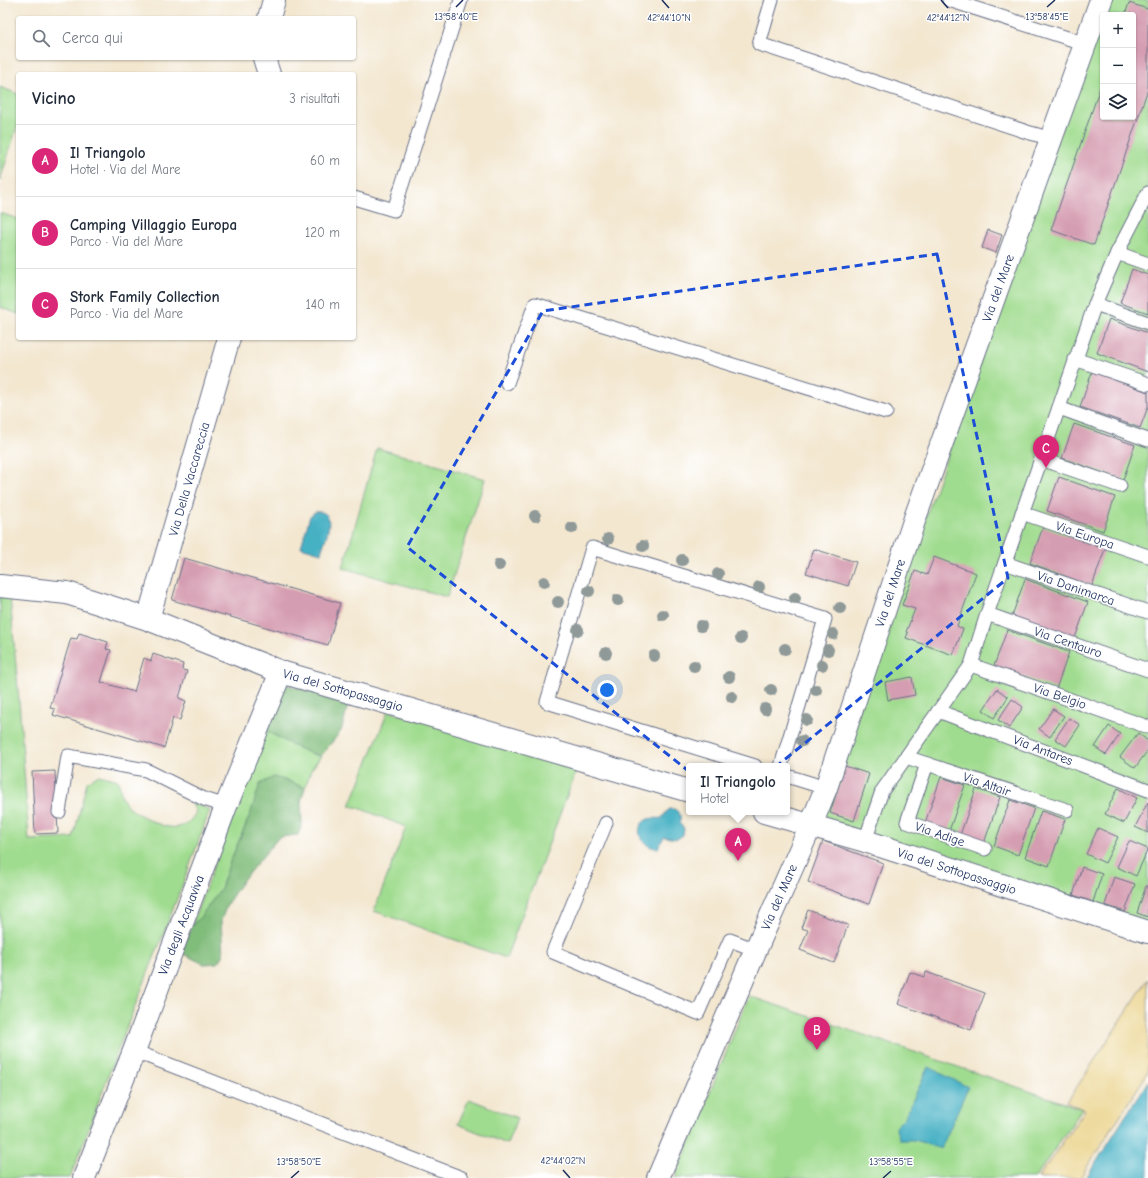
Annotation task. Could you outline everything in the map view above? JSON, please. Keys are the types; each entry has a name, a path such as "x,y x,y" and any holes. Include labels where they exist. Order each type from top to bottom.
{"street":[{"path":"270,16 274,0"},
{"name":"Via del Mare","path":"658,1178 826,788 909,537 1101,0"},
{"path":"265,60 268,72"},
{"name":"Via Della Vaccareccia","path":"148,619 228,340"},
{"name":"Via del Sottopassaggio","path":"0,586 67,593 148,619 281,672 686,790"},
{"name":"Via degli Acquaviva","path":"84,1178 226,806 281,672"},
{"name":"Via del Sottopassaggio","path":"775,815 865,841 1148,932"}],"lane":[{"path":"356,199 394,210 460,0"},
{"path":"772,0 759,44 1052,139"},
{"path":"949,0 1086,44"},
{"path":"865,841 882,791 971,665 987,614 1095,304 1117,252 1148,193"},
{"path":"1117,252 1148,264"},
{"path":"508,383 535,304 886,412"},
{"path":"1095,304 1148,323"},
{"path":"1076,359 1148,384"},
{"path":"1059,408 1148,440"},
{"path":"1041,459 1120,486"},
{"name":"Via Europa","path":"1022,513 1148,556"},
{"path":"745,763 546,702 592,548 825,619 782,763"},
{"name":"Via Danimarca","path":"1005,563 1148,612"},
{"name":"Via Centauro","path":"987,614 1148,670"},
{"name":"Via Belgio","path":"971,665 1148,727"},
{"name":"Via Antares","path":"938,711 1148,790"},
{"path":"58,812 68,756 146,770 204,799 226,806"},
{"name":"Via Altair","path":"906,757 1067,810"},
{"name":"Via Adige","path":"927,764 907,822 985,849"},
{"path":"790,777 826,788"},
{"path":"606,822 553,952 698,1013 730,940 756,950"},
{"path":"134,1050 462,1178"}],"highlighted area":[{"path":"937,254 1008,578 730,804 407,547 543,311"}],"green space":[{"path":"1106,0 1148,0 1148,927 821,818 1100,17 1100,120 1136,120 1136,12 1102,12"},
{"path":"0,87 16,93 16,130 0,180"},
{"path":"0,213 16,218 16,313 0,307"},
{"path":"377,448 485,479 447,597 343,568"},
{"path":"0,596 10,597 29,840 73,838 87,782 99,775 118,780 124,802 138,814 160,825 167,827 180,827 186,824 196,812 191,802 210,810 70,1178 0,1178"},
{"path":"284,684 349,702 341,731 321,756 299,749 265,730"},
{"path":"388,711 578,766 506,958 374,911 406,827 359,808 350,806"},
{"path":"265,730 312,754 321,756 311,770 305,788 288,781 250,815 230,862 221,889 191,927"},
{"path":"274,777 305,788 301,801 302,824 298,835 279,837 243,880 227,904 221,921 223,954 218,963 204,964 181,953 191,927 201,916 221,888 230,862 250,815 260,784"},
{"path":"749,996 1082,1109 1035,1178 675,1178"},
{"path":"469,1099 517,1118 507,1144 458,1124"}],"sand":[{"path":"1148,979 1148,1072 1080,1178 1038,1178 1085,1110 1067,1102"}],"water":[{"path":"315,512 323,512 327,515 329,520 327,534 321,553 301,547 310,516"},
{"path":"670,809 676,810 680,815 679,823 684,828 683,835 677,839 664,837 658,848 648,845 641,838 640,829 642,824 648,819 662,818"},
{"path":"928,1067 968,1087 941,1149 915,1140 900,1140 895,1127 905,1117"},
{"path":"1148,1081 1148,1178 1086,1178"}],"building":[{"path":"1129,3 1148,9 1148,89 1094,245 1051,230 1100,88 1100,120 1136,120 1136,12 1126,12"},
{"path":"988,230 1002,235 996,253 982,248"},
{"path":"1132,269 1148,275 1148,313 1120,303"},
{"path":"1109,319 1148,333 1148,372 1097,353"},
{"path":"1092,372 1148,392 1148,407 1140,428 1080,407"},
{"path":"1074,424 1135,445 1123,480 1062,458"},
{"path":"1059,477 1115,497 1103,531 1047,511"},
{"path":"1043,527 1105,549 1092,586 1030,563"},
{"path":"814,549 856,562 848,586 806,573"},
{"path":"934,557 976,573 957,626 963,629 953,655 906,638 908,633 906,632 915,609 902,605 915,571 927,575"},
{"path":"184,558 340,603 328,645 172,600"},
{"path":"1025,579 1088,602 1075,638 1012,616"},
{"path":"1007,630 1069,652 1056,689 994,666"},
{"path":"79,633 108,642 106,649 111,650 101,682 134,692 144,658 151,661 153,654 183,664 182,670 187,671 179,698 186,701 180,720 173,718 164,748 53,715 55,709 50,708 71,638 77,639"},
{"path":"912,677 915,695 888,700 885,682"},
{"path":"997,689 1008,697 994,718 983,710"},
{"path":"1012,699 1023,707 1009,728 998,720"},
{"path":"1053,709 1064,716 1050,737 1039,729"},
{"path":"1069,718 1080,725 1066,746 1055,739"},
{"path":"1109,726 1120,734 1106,755 1095,747"},
{"path":"1138,733 1148,741 1148,750 1135,768 1120,757"},
{"path":"845,766 869,774 854,821 830,813"},
{"path":"55,771 58,833 35,834 32,772"},
{"path":"941,777 965,785 949,831 925,823"},
{"path":"1118,788 1137,798 1124,823 1105,814"},
{"path":"976,789 1000,797 984,843 960,835"},
{"path":"1010,800 1034,808 1018,855 994,846"},
{"path":"1148,802 1148,833 1135,827"},
{"path":"1041,811 1065,819 1049,866 1025,857"},
{"path":"1098,828 1118,837 1105,863 1086,854"},
{"path":"823,841 883,863 869,904 808,882"},
{"path":"1129,841 1148,849 1136,876 1117,867"},
{"path":"1082,867 1102,874 1093,902 1073,895"},
{"path":"1114,877 1135,884 1125,912 1105,905"},
{"path":"1146,886 1148,886 1148,917 1137,913"},
{"path":"808,910 848,925 834,963 800,950 808,930 801,928"},
{"path":"910,972 925,977 926,972 985,993 971,1030 898,1004"}],"place":[{"name":"Stork Family Collection","path":"1046,468"},
{"name":"Il Triangolo","path":"738,861"},
{"name":"Camping Villaggio Europa","path":"817,1050"}]}
